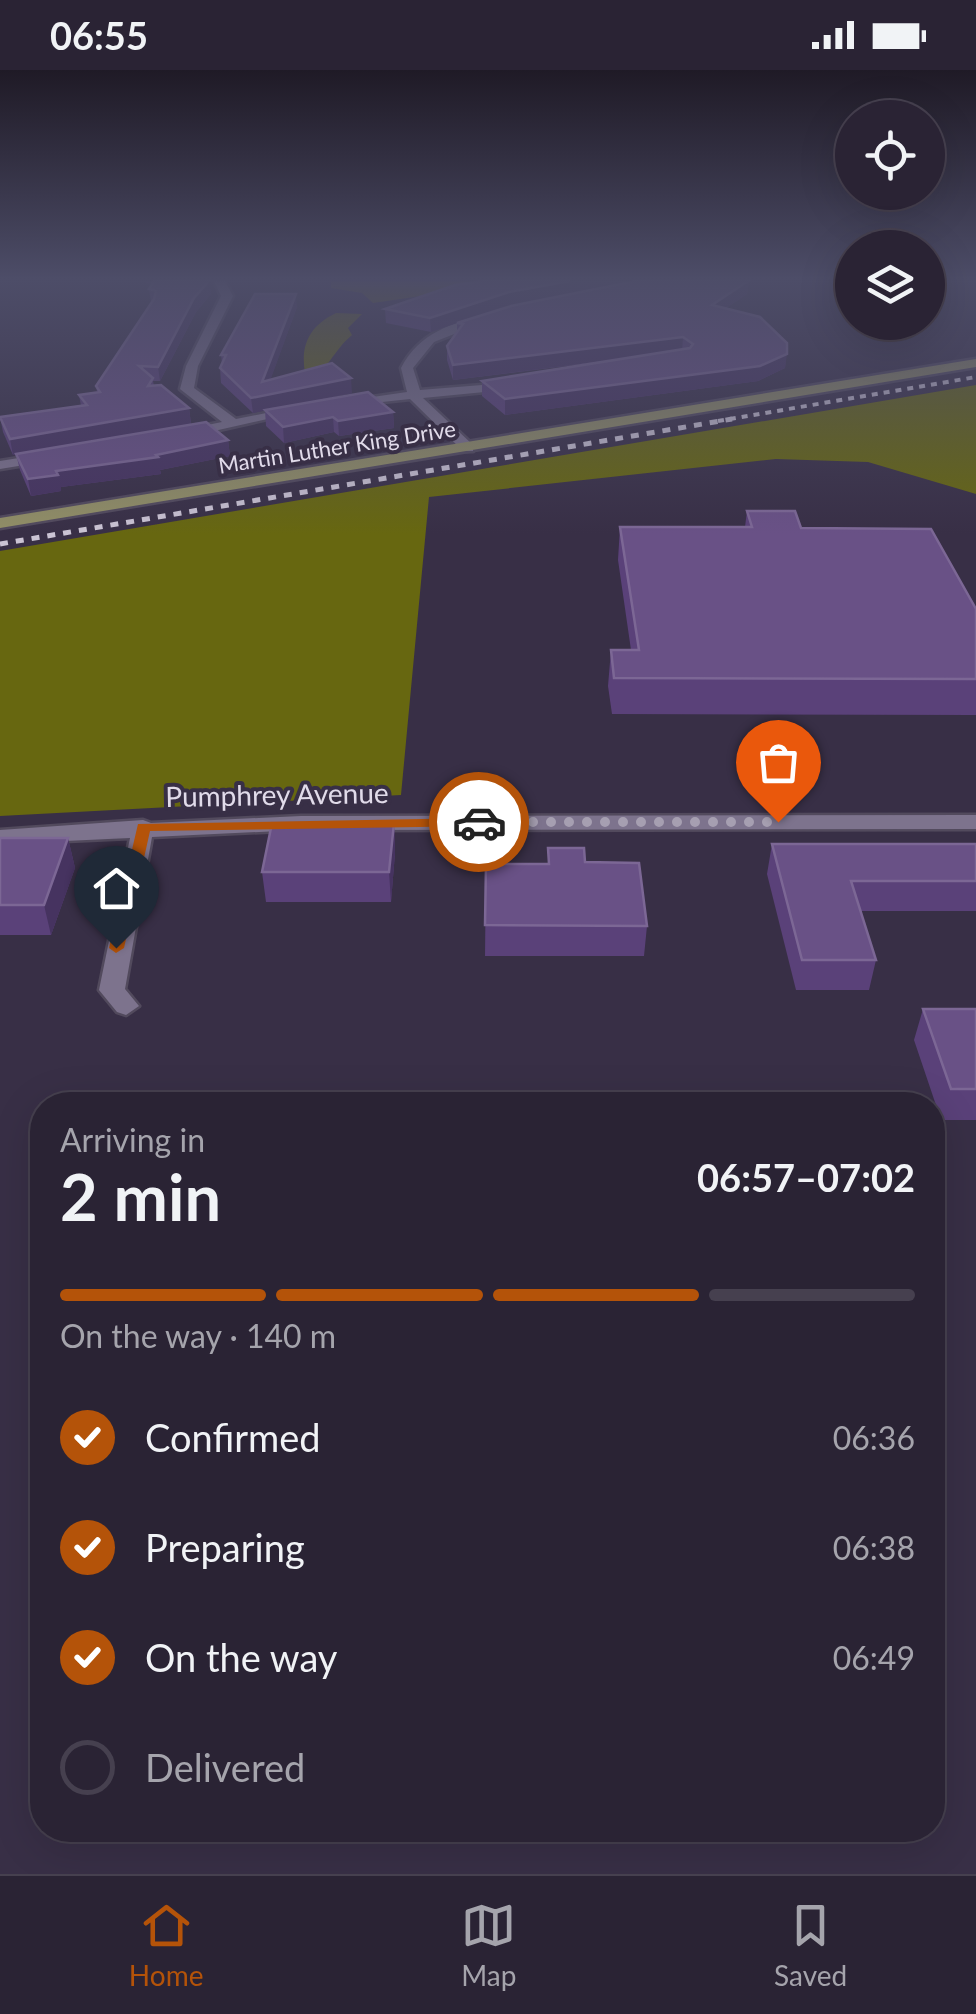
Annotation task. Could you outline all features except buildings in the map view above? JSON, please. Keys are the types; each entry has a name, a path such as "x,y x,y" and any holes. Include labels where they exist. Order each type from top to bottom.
{"main road":[{"name":"Martin Luther King Drive","path":"0,523 963,365"}],"street":[{"path":"192,365 187,389 232,423"},
{"path":"408,365 417,402 468,448"},
{"path":"174,436 317,407 538,381"},
{"path":"415,394 434,400 485,445"},
{"path":"0,465 66,455"},
{"name":"Pumphrey Avenue","path":"0,837 143,827 976,822"},
{"path":"126,1006 112,990 143,827"}],"shaded area":[{"path":"305,365 326,365 321,371 307,382"},
{"path":"976,385 976,494 868,462 776,459 429,497 401,795 0,816 0,551"}],"railway":[{"path":"718,421 976,377"},
{"path":"0,544 732,419"}],"way so far":[{"path":"479,822 778,822"}],"route":[{"path":"116,948 143,827 479,822"}]}
